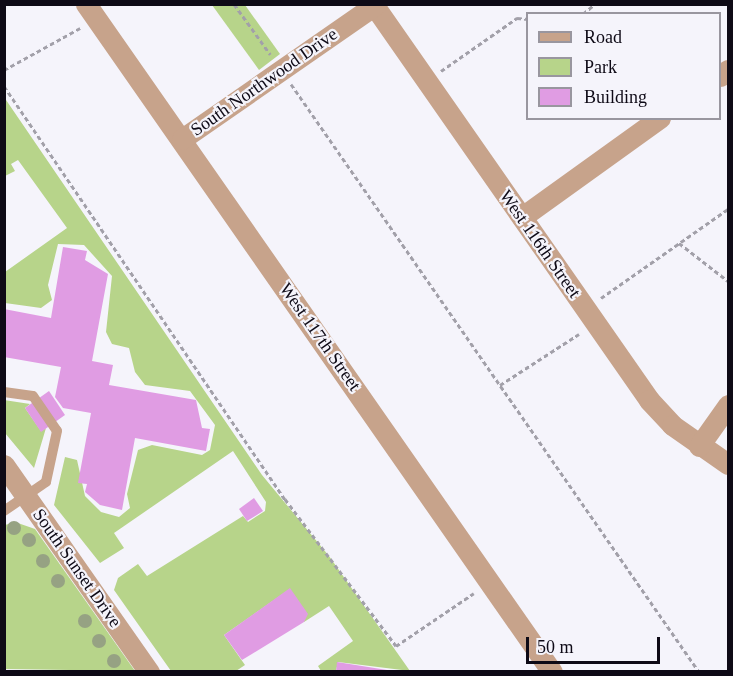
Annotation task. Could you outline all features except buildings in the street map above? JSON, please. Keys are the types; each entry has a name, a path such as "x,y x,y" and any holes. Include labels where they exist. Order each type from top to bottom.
{"street":[{"name":"South Northwood Drive","path":"182,139 374,5"},
{"name":"West 116th Street","path":"374,5 650,400 699,446 729,464"},
{"name":"West 117th Street","path":"89,10 182,139 552,672"},
{"path":"522,218 657,120"},
{"path":"699,446 729,405"},
{"name":"South Sunset Drive","path":"4,465 149,672"}],"lane":[{"path":"4,392 33,396 57,430 46,482 4,512"}],"path":[{"path":"234,4 699,672"},
{"path":"589,6 595,4"},
{"path":"4,70 89,10"},
{"path":"426,81 516,18 526,19"},
{"path":"4,86 33,136 285,499 396,646 491,583"},
{"path":"500,385 577,336 611,287 729,208"},
{"path":"679,243 729,281"}],"green space":[{"path":"212,5 245,5 280,54 259,70"},
{"path":"4,97 262,475 329,556 410,671 338,662 336,671 321,671 318,666 353,641 329,606 304,622 290,589 224,635 245,665 236,671 171,671 114,590 118,578 138,564 147,576 243,516 248,522 265,511 266,502 233,451 114,533 124,548 100,563 54,505 65,457 77,460 85,496 101,512 119,517 130,508 127,494 138,450 152,445 202,455 210,450 215,425 190,391 145,385 135,372 129,348 112,344 106,332 112,276 84,245 58,244 48,285 52,300 41,308 5,303 5,272 67,228 18,160 11,164 15,171 5,176"},
{"path":"4,400 30,404 25,408 41,431 46,428 34,468 5,433"},
{"path":"15,522 35,529 135,671 5,669 5,525"}]}
